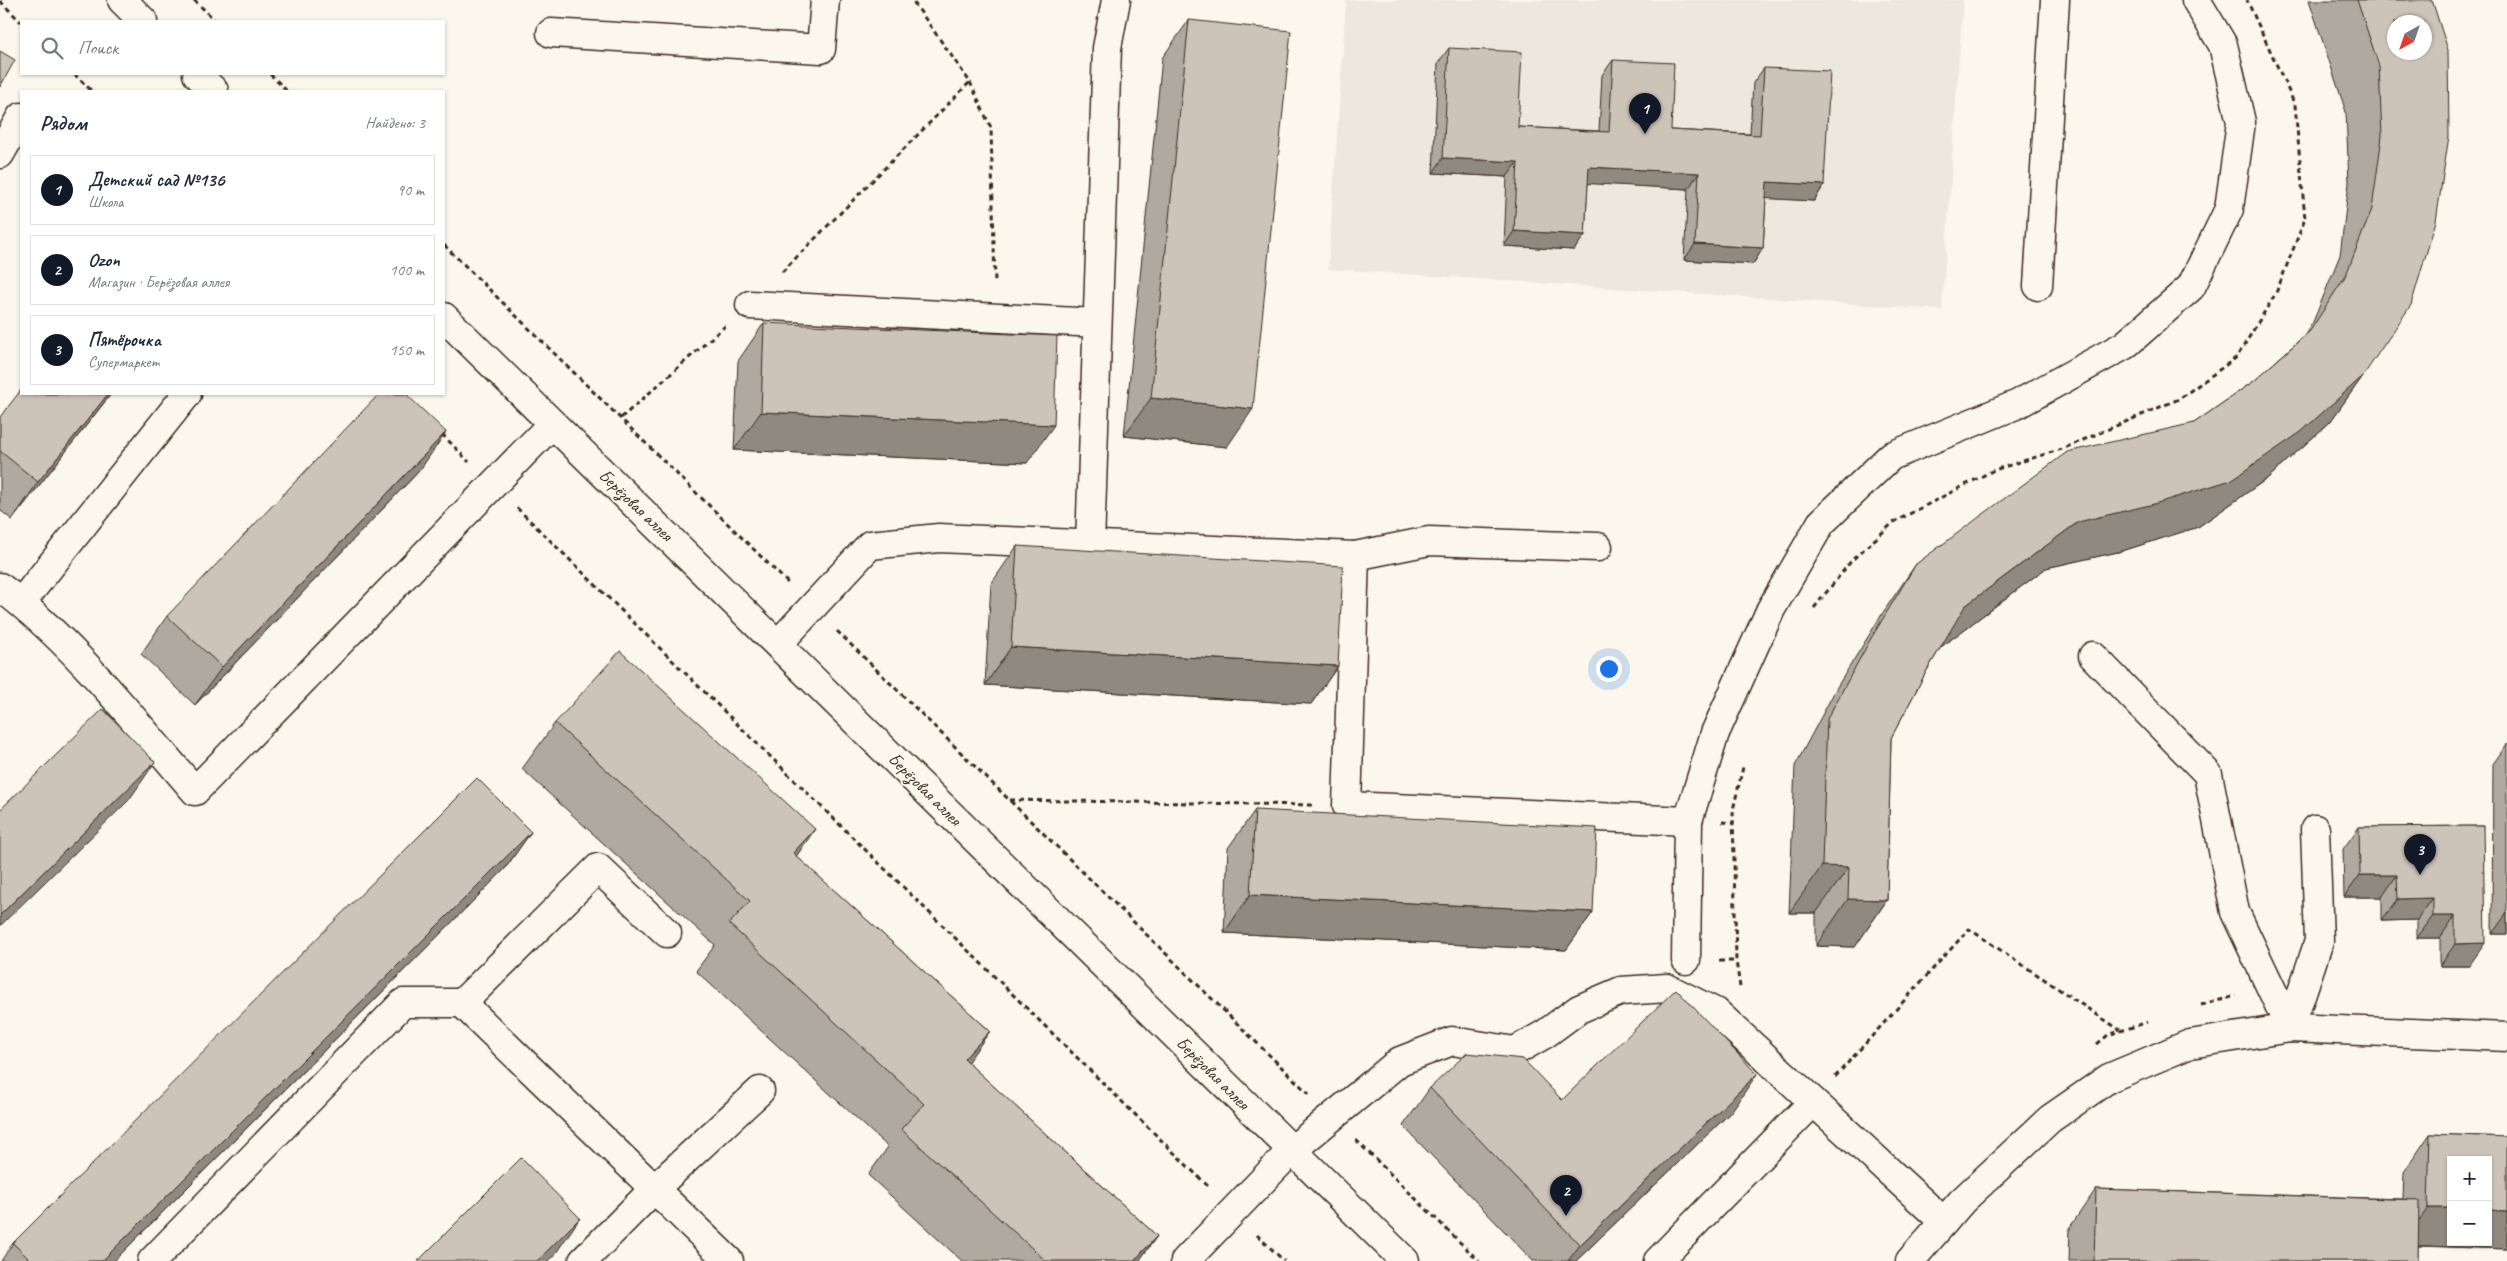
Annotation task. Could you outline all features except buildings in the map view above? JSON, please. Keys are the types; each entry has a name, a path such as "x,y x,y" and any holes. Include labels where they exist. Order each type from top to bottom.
{"street":[{"path":"122,0 142,20"},
{"path":"552,33 822,49 825,0"},
{"path":"1090,545 1107,48 1116,0"},
{"path":"2038,286 2055,0"},
{"path":"1686,960 1688,821 1715,733 1771,609 1821,523 1891,456 2018,404 2125,345 2191,287 2229,209 2241,122 2222,45 2196,0"},
{"path":"197,75 213,90"},
{"path":"0,154 20,119"},
{"path":"750,305 1098,323"},
{"name":"Берёзовая аллея","path":"445,318 1405,1261"},
{"path":"186,395 10,595 95,677 195,791 552,424"},
{"path":"778,644 870,545 939,538 1355,556 1429,541 1598,546"},
{"path":"1355,556 1347,806 1688,821"},
{"path":"2093,656 2208,774 2235,912 2290,1028"},
{"path":"2290,1028 2319,941 2315,829"},
{"path":"462,1003 598,868 667,933"},
{"path":"1185,1261 1292,1151 1400,1061 1452,1041 1515,1051 1545,1034 1580,1009 1620,991 1666,988 1717,1013 1944,1222"},
{"path":"152,1261 403,1003 462,1003 729,1261"},
{"path":"1910,1261 1962,1201 2050,1119 2109,1078 2190,1044 2290,1028 2507,1037"},
{"path":"583,1261 654,1189 760,1091"},
{"path":"1658,1261 1813,1102"}],"path":[{"path":"194,0 215,20"},
{"path":"912,0 970,82 991,128 995,318"},
{"path":"1813,610 1852,560 1894,522 1994,470 2062,449 2179,399 2237,357 2276,293 2305,219 2295,105 2247,0"},
{"path":"0,1 20,21"},
{"path":"75,75 91,90"},
{"path":"271,75 286,90"},
{"path":"620,418 750,305 970,82"},
{"path":"445,246 1479,1261"},
{"path":"436,429 1284,1261"},
{"path":"1743,765 1733,810 1736,961 1747,1040"},
{"path":"1010,800 1347,806"},
{"path":"1813,1102 1969,929 2120,1031"}],"shaded area":[{"path":"1346,0 1963,0 1942,310 1328,269"}],"place":[{"name":"Детский сад №136","path":"1645,134"},
{"name":"Пятёрочка","path":"2420,875"},
{"name":"Ozon","path":"1566,1216"}]}
